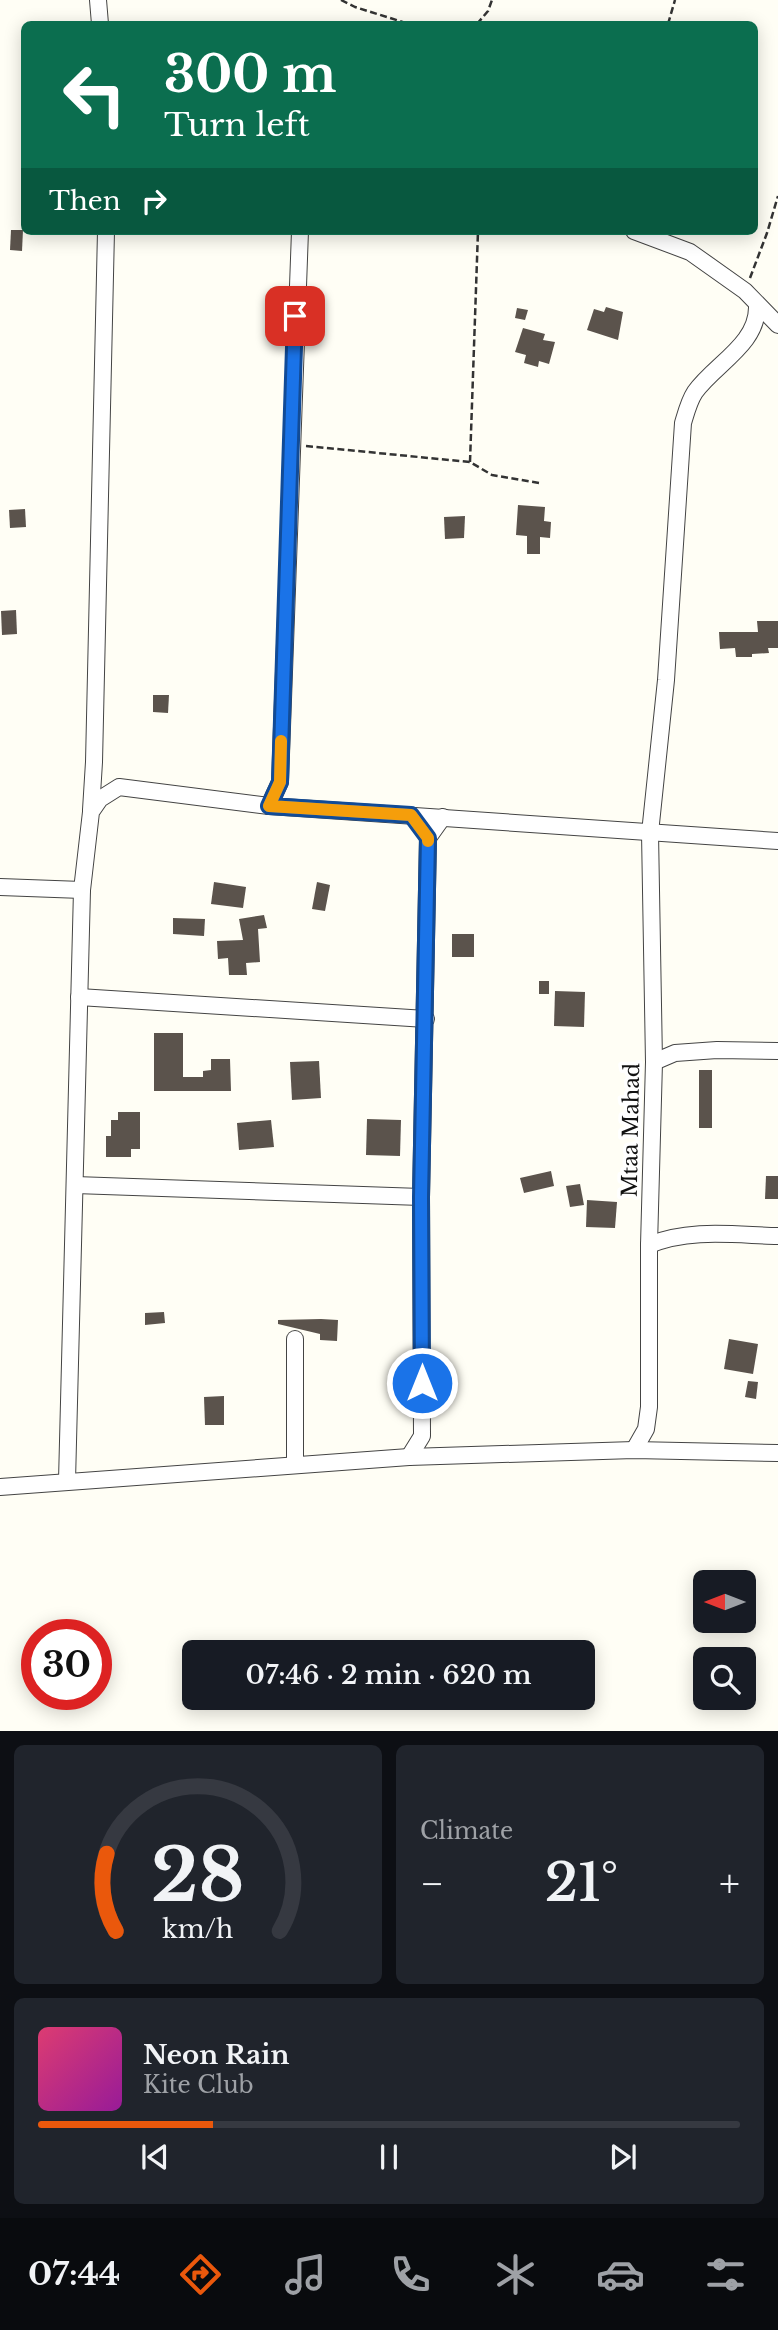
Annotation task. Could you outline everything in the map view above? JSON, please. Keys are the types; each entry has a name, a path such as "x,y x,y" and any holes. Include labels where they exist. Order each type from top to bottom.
{"street":[{"path":"94,2 99,21"},
{"path":"67,1481 82,890 94,762 106,235"},
{"path":"269,806 280,782 300,235"},
{"path":"645,235 690,252 745,291 778,325"},
{"name":"Mtaa Mahad","path":"634,1450 646,1429 649,1407 649,1245 654,1062 650,833 666,680 683,423 692,396 701,384 751,334 758,318 757,306"},
{"path":"94,762 119,787 269,806 778,841"},
{"path":"91,813 100,799 119,787"},
{"path":"411,815 428,838"},
{"path":"409,1457 422,1436 421,1197 428,838 443,817"},
{"path":"0,887 82,890"},
{"path":"79,997 426,1019"},
{"path":"654,1062 675,1053 717,1050 778,1052"},
{"path":"75,1185 421,1197"},
{"path":"649,1245 668,1237 702,1233 778,1236"},
{"path":"295,1339 295,1464"},
{"path":"646,1429 667,1450"},
{"path":"422,1436 447,1456"},
{"path":"0,1487 409,1457 634,1450 778,1453"}],"path":[{"path":"341,0 399,21"},
{"path":"480,21 488,11 492,0"},
{"path":"669,21 675,0"},
{"path":"745,291 768,233 778,196"},
{"path":"470,462 478,235"},
{"path":"293,445 470,462 492,475 539,483"}],"building":[{"path":"11,230 21,230 22,251 10,250"},
{"path":"606,307 623,312 618,340 587,330 594,309 604,312"},
{"path":"517,308 528,310 525,320 515,318"},
{"path":"523,328 545,334 543,340 555,342 549,364 539,361 538,367 524,363 526,355 515,352"},
{"path":"518,505 545,507 544,521 551,522 550,538 540,537 540,554 527,554 527,536 516,535"},
{"path":"25,509 26,527 10,528 9,510"},
{"path":"465,516 464,538 445,539 444,517"},
{"path":"16,610 17,634 2,635 1,611"},
{"path":"757,621 778,621 778,648 768,648 769,653 752,654 752,657 736,657 735,648 720,649 719,632 758,632"},
{"path":"153,695 169,695 168,713 153,712"},
{"path":"214,882 246,887 243,908 211,904"},
{"path":"317,882 330,885 325,911 312,909"},
{"path":"264,915 267,928 258,929 260,962 246,963 247,975 229,975 228,958 218,959 217,941 243,940 239,919"},
{"path":"173,918 205,919 204,936 173,934"},
{"path":"452,934 474,934 474,957 452,957"},
{"path":"539,981 549,981 549,994 539,994"},
{"path":"555,991 585,992 584,1027 554,1026"},
{"path":"154,1033 183,1033 183,1077 203,1077 203,1071 211,1070 211,1059 230,1059 231,1091 154,1091"},
{"path":"319,1061 321,1098 292,1100 290,1062"},
{"path":"699,1070 712,1070 712,1128 699,1128"},
{"path":"118,1112 140,1112 140,1149 131,1149 131,1157 106,1157 106,1136 111,1136 111,1120 118,1120"},
{"path":"367,1119 401,1120 400,1156 366,1155"},
{"path":"271,1120 274,1147 239,1150 237,1123"},
{"path":"551,1171 554,1186 524,1193 520,1178"},
{"path":"766,1176 778,1176 778,1199 765,1199"},
{"path":"580,1184 584,1205 570,1207 566,1186"},
{"path":"587,1200 617,1202 615,1228 586,1227"},
{"path":"164,1312 165,1323 145,1325 145,1313"},
{"path":"278,1320 338,1320 337,1341 320,1340 320,1334 278,1324"},
{"path":"729,1339 758,1344 753,1374 724,1369"},
{"path":"748,1381 758,1382 756,1399 745,1397"},
{"path":"224,1396 224,1425 205,1425 204,1397"}],"slow traffic":[{"path":"281,741 280,782 269,806 411,815 428,841"}],"route":[{"path":"295,316 293,445 280,782 269,806 411,815 428,838 421,1197 422,1383"}]}
